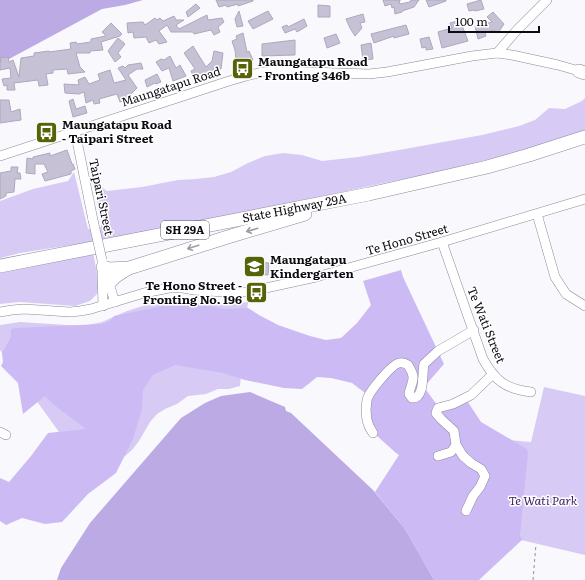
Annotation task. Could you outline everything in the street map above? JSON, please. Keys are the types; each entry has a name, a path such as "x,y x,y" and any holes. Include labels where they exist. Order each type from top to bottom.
{"highway":[{"name":"State Highway 29A","path":"0,266 369,194 487,167 585,137"},
{"name":"SH 29A","path":"109,283 116,276 129,268 231,236 354,202 369,194"},
{"name":"SH 29A","path":"103,264 109,269 129,268"}],"street":[{"path":"497,53 517,30 547,0"},
{"path":"512,55 517,30"},
{"name":"Maungatapu Road","path":"0,156 228,81 263,72 280,71 369,74 497,53 558,65 582,72"},
{"name":"Taipari Street","path":"75,132 103,264 115,302"},
{"name":"Te Hono Street","path":"115,302 144,293 169,288 223,292 248,292 316,277 442,242 585,199"},
{"path":"537,214 555,277 566,294 585,306"},
{"name":"Te Wati Street","path":"442,242 484,359 493,374 499,380 511,388 531,392"},
{"name":"Taipari Street","path":"103,264 101,270 103,306"},
{"path":"0,312 24,309 70,312 91,310 115,302"},
{"path":"373,433 369,428 367,421 367,398 393,366 403,362 408,365 413,375 413,382 409,394 412,398 415,398 421,390 424,364 438,351 474,330"},
{"path":"466,511 485,476 481,469 463,456 456,444 454,431 436,413 438,408 453,404 471,395 493,374"},
{"path":"438,456 451,452 456,444"}],"path":[{"path":"533,580 536,544"}],"green space":[{"path":"585,98 585,130 518,152 429,174 315,198 91,242 20,253 0,258 0,201 33,189 68,181 74,172 88,229 101,227 101,220 92,181 107,191 142,187 178,180 214,177 231,172 265,156 283,153 302,155 322,161 358,157 482,135 519,126 535,120 549,108 565,109"},
{"path":"93,252 98,288 97,294 90,301 75,306 20,302 0,304 0,271"},
{"path":"178,302 227,305 248,302 240,386 229,389 218,389 206,394 188,396 177,404 157,414 132,450 95,482 0,350 0,325 20,322 83,326 102,322 127,311 149,304"},
{"name":"Te Wati Park","path":"544,387 585,396 585,555 499,535 507,440 531,442"}],"shaded area":[{"path":"0,0 143,0 102,9 9,59 0,62"},
{"path":"401,270 444,364 424,387 440,409 464,396 481,422 527,449 528,453 520,536 523,539 479,580 434,580 405,529 375,492 399,455 376,435 363,413 369,396 352,383 331,378 317,377 302,389 284,388 245,380 223,373 175,365 153,375 143,390 142,409 133,439 116,473 88,494 62,522 45,524 22,518 6,525 0,521 0,478 9,482 48,433 86,429 54,405 45,396 23,414 18,383 1,366 3,362 2,353 11,337 11,329 101,324 108,322 114,316 163,306 200,304 224,309 248,308 278,325 310,336 326,340 341,338 357,323 371,305 363,281"},
{"path":"250,392 285,407 286,411 291,413 373,490 405,529 434,580 57,580 61,568 90,523 181,418 205,403 221,396"}],"building":[{"path":"216,0 253,1 238,6 238,4 227,7 226,5 219,7"},
{"path":"383,0 400,0 400,4 410,2 411,0 419,0 414,7 395,14 394,7 392,8 391,4 385,6"},
{"path":"426,0 446,0 446,1 429,7"},
{"path":"481,0 484,9 469,11 467,4"},
{"path":"196,4 200,8 188,17 186,12"},
{"path":"318,5 330,6 330,17 318,17"},
{"path":"239,11 243,26 237,27 235,19"},
{"path":"268,11 273,19 253,29 248,21"},
{"path":"493,12 504,24 498,33 494,30 485,33 486,36 478,39 475,26 492,22 487,17"},
{"path":"363,14 365,22 360,23 362,28 355,36 346,19"},
{"path":"207,15 208,20 222,18 224,22 218,27 220,32 214,35 211,30 194,34 193,32 171,32 167,25 159,31 167,42 159,44 156,40 149,43 146,37 134,38 133,32 128,33 127,23 143,22 145,25 155,18 157,20 160,18 163,21 174,16 176,20 184,20 176,25 179,29"},
{"path":"304,19 307,26 297,32 295,29 285,33 282,27 287,25 288,27"},
{"path":"460,20 468,41 442,48 438,32 452,28 450,23"},
{"path":"111,23 122,34 120,36 101,42 103,50 90,51 90,53 76,53 80,67 85,72 68,74 67,69 53,70 53,73 46,74 48,85 39,86 38,80 14,83 15,90 7,90 7,85 4,86 2,79 11,78 10,68 0,70 0,58 8,57 9,62 13,60 19,77 21,58 34,56 34,53 71,49 70,43 76,42 77,44 91,42 91,39 106,36 102,32"},
{"path":"406,25 409,34 394,38 394,36 374,43 371,34"},
{"path":"243,33 247,52 249,51 253,60 236,66 234,59 236,59 235,50 232,41 237,39 236,36"},
{"path":"336,34 340,43 327,48 324,38"},
{"path":"429,37 433,49 426,50 426,47 422,48 420,39"},
{"path":"118,38 125,44 118,53 121,57 115,62 108,51"},
{"path":"295,40 295,55 262,56 262,44"},
{"path":"371,43 373,59 363,60 361,45"},
{"path":"193,46 206,67 212,61 214,51 223,53 221,69 216,68 195,80 191,71 195,69 184,53"},
{"path":"170,56 176,68 180,65 186,76 173,81 169,68 162,71 156,62 161,59 164,60"},
{"path":"141,63 143,69 137,69 128,75 137,88 125,100 120,102 117,94 99,99 100,103 94,104 93,100 86,103 84,92 79,94 65,93 64,84 79,85 78,80 85,77 89,84 100,80 98,74 110,70 114,83 126,80 118,68 123,66 125,68 128,65"},
{"path":"157,74 161,82 147,87 145,80"},
{"path":"73,99 76,109 85,106 87,113 73,117 69,101"},
{"path":"0,100 9,100 11,112 20,109 21,120 0,123"},
{"path":"67,150 75,169 71,171 71,174 45,181 42,174 48,172 44,164 35,164 35,174 26,173 27,158 33,159 33,157 50,153 50,156"},
{"path":"11,167 18,167 17,173 20,173 21,179 15,179 14,192 6,193 6,196 0,199 0,173 11,171"},
{"path":"249,261 269,263 268,275 247,273"}],"place":[{"name":"Maungatapu Road - Fronting 346b","path":"243,69"},
{"name":"Maungatapu Road - Taipari Street","path":"46,132"},
{"name":"Maungatapu Kindergarten","path":"255,267"},
{"name":"Te Hono Street - Fronting No. 196","path":"257,293"}]}
